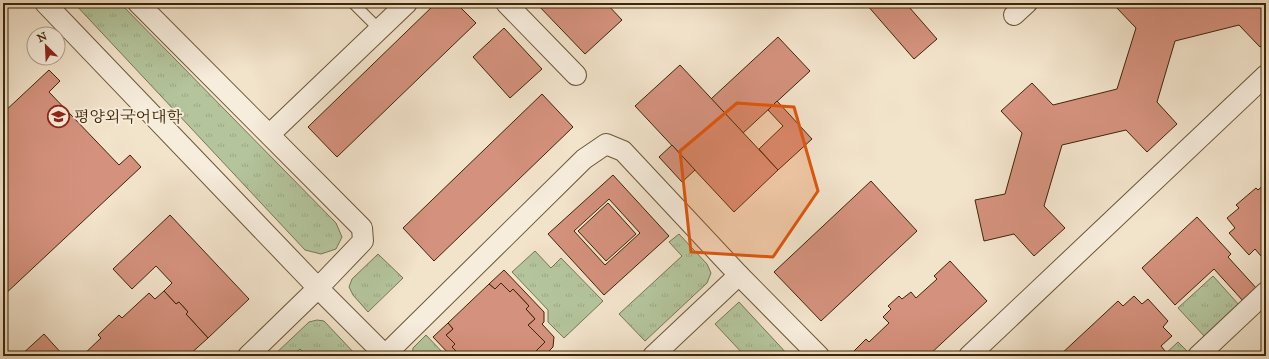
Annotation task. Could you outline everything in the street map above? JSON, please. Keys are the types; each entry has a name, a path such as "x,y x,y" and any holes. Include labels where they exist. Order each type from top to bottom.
{"street":[{"path":"45,3 385,356 584,159 606,144 623,150 738,276 819,356"},
{"path":"138,3 362,228 363,241 318,288 248,356"},
{"path":"270,134 407,3"},
{"path":"506,3 576,75"},
{"path":"969,356 1266,75"},
{"path":"653,356 738,276"},
{"path":"1198,356 1266,292"}],"lane":[{"path":"353,3 379,29"}],"highlighted area":[{"path":"737,103 794,107 818,191 773,257 691,252 680,151"}],"green space":[{"path":"74,3 120,3 336,223 342,237 336,249 321,254 305,250"},
{"path":"679,234 707,264 711,273 707,283 645,341 619,314 682,256 669,242"},
{"path":"535,251 551,268 561,258 603,301 564,338 548,322 548,310 512,272"},
{"path":"378,254 403,278 368,312 353,295 349,287 352,279"},
{"path":"1213,276 1240,306 1206,338 1178,308"},
{"path":"739,302 789,356 745,356 715,324"},
{"path":"317,320 324,321 357,356 307,356 300,349 292,356 273,356 309,322"},
{"path":"426,335 446,356 412,356 413,348"},
{"path":"1178,342 1187,351 1182,356 1163,356"}],"building":[{"path":"436,3 456,3 476,23 337,157 308,127"},
{"path":"536,3 606,3 622,20 585,54"},
{"path":"869,3 913,3 909,7 937,39 914,59 867,5"},
{"path":"1118,3 1266,3 1266,42 1260,47 1239,25 1175,41 1157,102 1177,124 1147,152 1126,130 1062,145 1044,206 1065,228 1034,256 1014,234 984,241 975,200 1005,194 1022,133 1001,111 1032,83 1053,105 1117,89 1136,28 1115,6"},
{"path":"504,28 542,69 510,98 473,57"},
{"path":"778,37 810,71 743,133 711,99"},
{"path":"680,65 778,170 734,212 635,106"},
{"path":"49,70 60,81 49,92 119,165 130,155 141,167 3,296 3,113"},
{"path":"542,94 573,127 434,261 403,228"},
{"path":"777,101 812,139 778,170 759,149 783,126 768,110"},
{"path":"672,145 695,170 682,182 659,157"},
{"path":"613,175 669,236 604,295 548,234","holes":["609,199 640,233 605,265 574,231"]},
{"path":"871,181 917,231 821,321 774,272"},
{"path":"1266,183 1266,252 1261,256 1255,249 1249,255 1229,233 1235,228 1227,218 1239,208 1236,205 1256,188 1258,190"},
{"path":"608,203 636,234 606,261 578,231"},
{"path":"170,215 249,299 208,338 186,314 188,312 179,302 176,304 164,291 172,283 156,266 132,289 113,269"},
{"path":"1197,217 1231,254 1228,257 1258,290 1244,302 1214,269 1175,305 1142,268"},
{"path":"950,261 987,301 928,356 853,356 851,354 866,339 869,342 889,323 883,317 891,309 888,306 899,296 902,299 911,292 916,298 937,279 934,276"},
{"path":"504,270 544,312 544,322 542,324 554,337 553,347 544,356 535,356 538,353 536,351 545,342 528,325 535,319 526,309 529,306 513,289 510,292 501,283 495,289 489,284"},
{"path":"501,283 510,292 513,289 529,306 526,309 535,319 528,325 545,342 536,351 538,353 535,356 461,356 452,347 455,344 446,335 453,329 448,323 489,284 495,289"},
{"path":"164,291 176,304 179,302 188,312 186,314 208,338 188,356 82,356 101,338 98,335 119,315 122,318 149,293 155,299"},
{"path":"1134,296 1142,304 1148,299 1168,321 1163,327 1172,336 1161,346 1165,351 1159,356 1059,356 1118,301 1123,306"},
{"path":"448,323 453,329 446,335 455,344 452,347 461,356 451,356 433,337"},
{"path":"44,334 63,355 62,356 20,356"},
{"path":"1266,350 1266,356 1260,356"}],"place":[{"name":"평양외국어대학","path":"59,116"}]}
